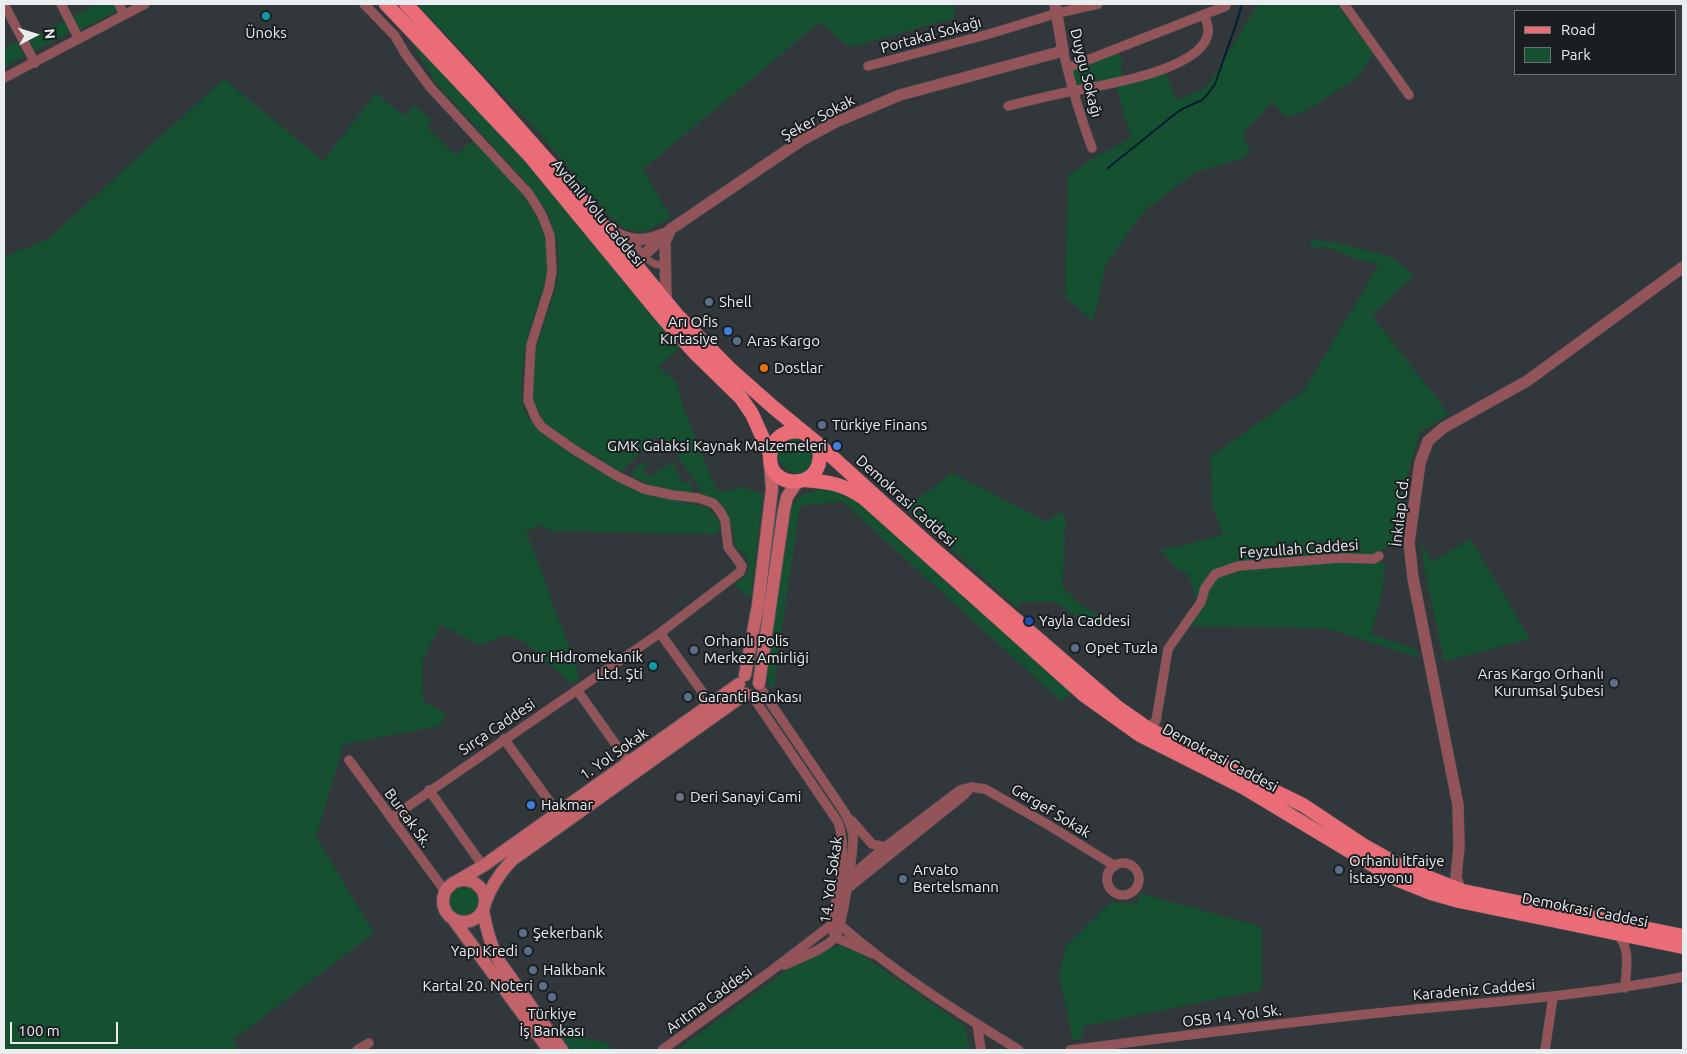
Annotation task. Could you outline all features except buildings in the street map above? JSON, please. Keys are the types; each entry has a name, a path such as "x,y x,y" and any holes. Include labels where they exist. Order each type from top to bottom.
{"main road":[{"name":"Aydınlı Yolu Caddesi","path":"386,4 530,156 634,255 634,282 696,354 740,398 752,414 770,457"},
{"name":"Aydınlı Yolu Caddesi","path":"406,4 603,224 634,255 666,302 696,335 772,407 806,433"},
{"path":"750,686 764,606 787,497 801,481 813,476 821,460 818,444 806,433 797,431 788,432 780,436 774,442 770,457 772,489 764,606"},
{"name":"Demokrasi Caddesi","path":"818,444 942,556 1080,676 1117,707 1147,728 1304,806 1335,824 1376,853 1459,901 1683,946"},
{"path":"770,457 772,467 782,479 801,481"},
{"name":"Demokrasi Caddesi","path":"801,481 839,484 851,489 865,499 1084,695 1140,735 1243,787 1388,874 1434,887 1463,891 1683,936"},
{"name":"1. Yol Sokak","path":"445,891 448,887 483,866 711,704 750,686"},
{"name":"1. Yol Sokak","path":"484,908 494,882 500,872 512,860 750,686"},
{"path":"1335,824 1338,843"},
{"path":"457,881 464,880 476,884 484,894 486,928 491,946 499,961 562,1050"},
{"path":"445,891 444,910 453,919 549,1050"},
{"path":"453,919 460,922 473,920 484,908"}],"street":[{"path":"4,4 35,62"},
{"path":"61,4 79,40"},
{"path":"118,4 124,16"},
{"path":"4,78 145,4"},
{"name":"Sırça Caddesi","path":"364,4 395,36 406,55 430,87 528,194 542,216 550,236 552,271 549,288 531,345 528,400 536,419 542,426 573,450 616,476 644,489 698,498 713,503 725,520 728,547 742,566 740,572 660,633 429,790 391,818"},
{"name":"Portakal Sokağı","path":"868,66 989,34 1056,8 1092,4"},
{"path":"1344,4 1409,95"},
{"path":"1067,68 1226,6"},
{"name":"Duygu Sokağı","path":"1056,8 1076,106 1092,148"},
{"path":"1008,106 1140,77 1167,68 1196,53 1205,42 1210,29 1204,14"},
{"name":"Şeker Sokak","path":"634,255 802,140 836,122 900,95 1064,51"},
{"path":"666,302 665,242 671,229"},
{"path":"634,255 657,251 661,253 665,263"},
{"name":"İnkılap Cd.","path":"1463,891 1457,882 1458,805 1413,578 1409,542 1420,463 1428,441 1443,428 1527,381 1683,267"},
{"name":"Feyzullah Caddesi","path":"1147,728 1156,721 1168,648 1201,602 1204,588 1215,574 1238,566 1330,559 1374,558 1379,556"},
{"path":"660,633 711,704"},
{"name":"14. Yol Sokak","path":"750,686 845,813 852,827 854,838 848,878"},
{"name":"14. Yol Sokak","path":"750,686 838,822 843,840 842,888 835,937 823,947 771,971"},
{"path":"577,690 629,763"},
{"path":"504,739 558,813"},
{"name":"Burcak Sk.","path":"349,760 445,891"},
{"path":"842,888 964,796 971,787"},
{"path":"842,888 848,878 885,847 960,790 971,787"},
{"name":"Gergef Sokak","path":"971,787 985,789 1115,866"},
{"path":"429,790 483,866"},
{"path":"845,813 868,840 877,846 885,847"},
{"path":"1434,887 1452,879 1457,868"},
{"path":"836,925 873,954 1019,1050"},
{"name":"14. Yol Sokak","path":"771,971 836,925"},
{"path":"1613,932 1623,940 1625,947 1625,988"},
{"path":"835,937 873,954"},
{"name":"Arıtma Caddesi","path":"662,1050 771,971"},
{"name":"Karadeniz Caddesi","path":"1398,1011 1553,997 1625,988 1683,977"},
{"name":"Karadeniz Caddesi","path":"1545,1050 1553,997"},
{"name":"OSB 14. Yol Sk.","path":"1070,1050 1398,1011"},
{"path":"977,1024 981,1050"},
{"path":"357,1050 371,1047"}],"green space":[{"path":"97,4 113,4 117,11 80,30 72,17"},
{"path":"417,4 949,4 954,5 954,18 855,46 846,45 820,22 643,169 671,218 640,232 625,229 608,215 539,133"},
{"path":"1258,4 1336,4 1374,53 1358,77 1306,111 1286,117 1272,102 1243,133 1244,141 1251,150 1244,158 1196,172 1144,211 1106,264 1093,321 1065,297 1068,176 1090,160 1131,138 1116,86 1164,69 1177,101 1207,87"},
{"path":"64,21 70,33 34,51 28,39"},
{"path":"410,40 480,111 543,182 679,348 658,367 676,381 684,410 715,488 720,492 744,487 763,495 751,595 746,595 734,585 745,577 749,566 745,555 735,545 734,534 727,513 715,500 701,493 695,481 667,442 656,437 621,472 564,437 544,422 532,399 536,349 556,288 559,262 557,241 549,214 524,180 435,82"},
{"path":"17,42 24,56 4,67 4,49"},
{"path":"1119,53 1123,64 1120,65 1123,78 1077,87 1072,70"},
{"path":"224,79 323,161 376,93 404,116 414,105 432,121 427,127 456,155 474,140 525,198 540,224 548,250 544,286 525,350 522,395 528,417 537,428 552,440 598,471 649,493 708,507 720,522 719,531 714,534 550,531 543,525 526,531 577,669 578,681 572,684 524,642 506,635 480,645 441,625 422,661 423,701 446,714 440,726 344,744 316,837 374,933 233,1040 239,1050 4,1050 4,257 48,239"},
{"path":"1312,239 1344,244 1391,257 1414,275 1372,316 1449,414 1420,432 1404,486 1401,542 1383,548 1375,560 1385,564 1382,593 1371,634 1417,650 1418,657 1326,628 1191,626 1200,608 1188,574 1176,568 1160,549 1177,547 1223,535 1212,505 1211,456 1303,392 1379,264 1356,259 1326,247 1310,247"},
{"path":"791,439 804,442 811,448 813,456 811,464 806,470 799,473 790,471 780,462 777,455 781,445"},
{"path":"647,462 648,465 643,471 646,475 651,476 674,462 684,483 690,481 694,494 653,486 632,476 632,472 642,463"},
{"path":"952,473 1047,522 1060,512 1066,518 1062,586 1081,605 1112,623 1110,627 1077,617 1056,602 1021,602 1017,608 906,508"},
{"path":"823,488 847,492 1072,693 1061,701 842,501 800,506 775,674 775,686 770,688 767,674 792,506 800,496"},
{"path":"1471,539 1530,639 1444,661 1424,567 1421,541 1432,562"},
{"path":"463,885 474,889 478,900 474,911 463,915 452,911 448,900 452,889"},
{"path":"1140,893 1262,927 1262,990 1084,1026 1082,1038 1073,1040 1059,976 1066,946 1111,902 1137,904"},
{"path":"846,944 966,1027 970,1050 677,1050 811,953"},
{"path":"553,1025 573,1036 607,1043 612,1050 571,1050"}],"waterway":[{"path":"1108,168 1180,110 1202,100 1207,95 1215,84 1242,4"}],"place":[{"name":"Ünoks","path":"266,16"},
{"name":"Shell","path":"709,302"},
{"name":"Arı Ofis Kırtasiye","path":"728,331"},
{"name":"Aras Kargo","path":"737,341"},
{"name":"Dostlar","path":"764,368"},
{"name":"Türkiye Finans","path":"822,425"},
{"name":"GMK Galaksi Kaynak Malzemeleri","path":"837,446"},
{"name":"Yayla Caddesi","path":"1029,621"},
{"name":"Opet Tuzla","path":"1075,648"},
{"name":"Orhanlı Polis Merkez Amirliği","path":"694,650"},
{"name":"Onur Hidromekanik Ltd. Şti","path":"653,666"},
{"name":"Aras Kargo Orhanlı Kurumsal Şubesi","path":"1614,683"},
{"name":"Garanti Bankası","path":"688,697"},
{"name":"Deri Sanayi Cami","path":"680,797"},
{"name":"Hakmar","path":"531,805"},
{"name":"Orhanlı İtfaiye İstasyonu","path":"1339,870"},
{"name":"Arvato Bertelsmann","path":"903,879"},
{"name":"Şekerbank","path":"523,933"},
{"name":"Yapı Kredi","path":"528,951"},
{"name":"Halkbank","path":"533,970"},
{"name":"Kartal 20. Noteri","path":"543,986"},
{"name":"Türkiye İş Bankası","path":"552,997"}]}
